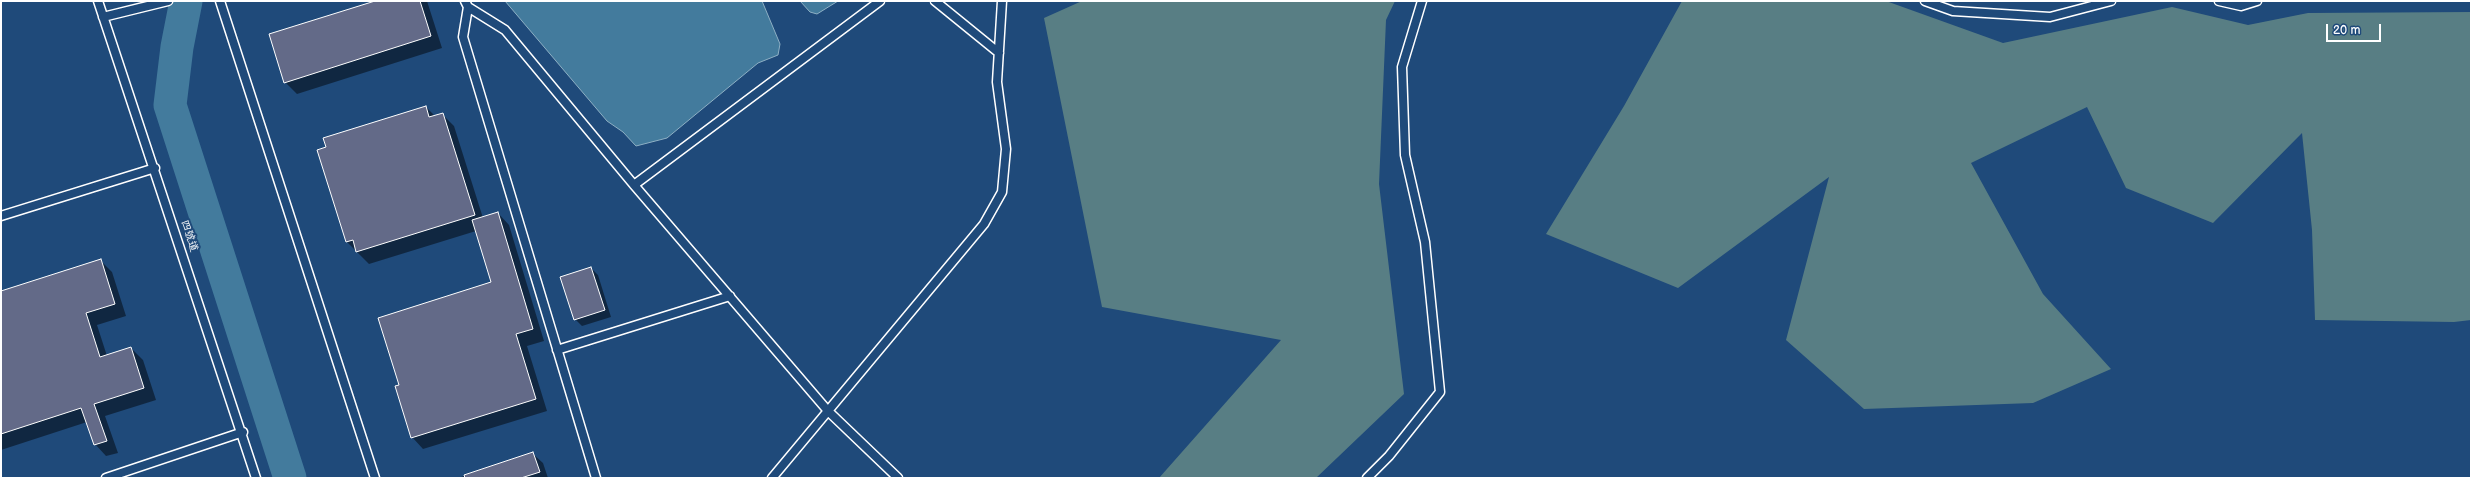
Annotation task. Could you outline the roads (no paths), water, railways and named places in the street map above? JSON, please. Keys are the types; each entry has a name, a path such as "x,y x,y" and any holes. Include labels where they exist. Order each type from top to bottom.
{"lane":[{"name":"四號道","path":"98,1 155,168 256,478"},
{"path":"103,17 168,1"},
{"path":"220,1 375,478"},
{"path":"634,185 880,1"},
{"path":"935,1 999,53"},
{"path":"772,478 984,224 1002,192 1006,148 997,82 1002,1"},
{"path":"1367,478 1389,456 1440,392 1425,242 1405,155 1402,67 1422,1"},
{"path":"1925,1 1953,11 2050,18 2111,1"},
{"path":"2219,1 2241,6 2257,1"},
{"path":"596,478 463,37 466,4 505,30 634,185 828,411 898,478"},
{"path":"1,216 155,168"},
{"path":"558,350 730,296"},
{"path":"106,478 242,432"}],"water":[{"path":"505,1 762,1 780,44 778,55 758,63 667,138 636,146 623,132 607,121"},
{"path":"800,1 838,1 817,14 810,12"}],"waterway":[{"path":"186,1 177,47 170,105 290,478"}]}
